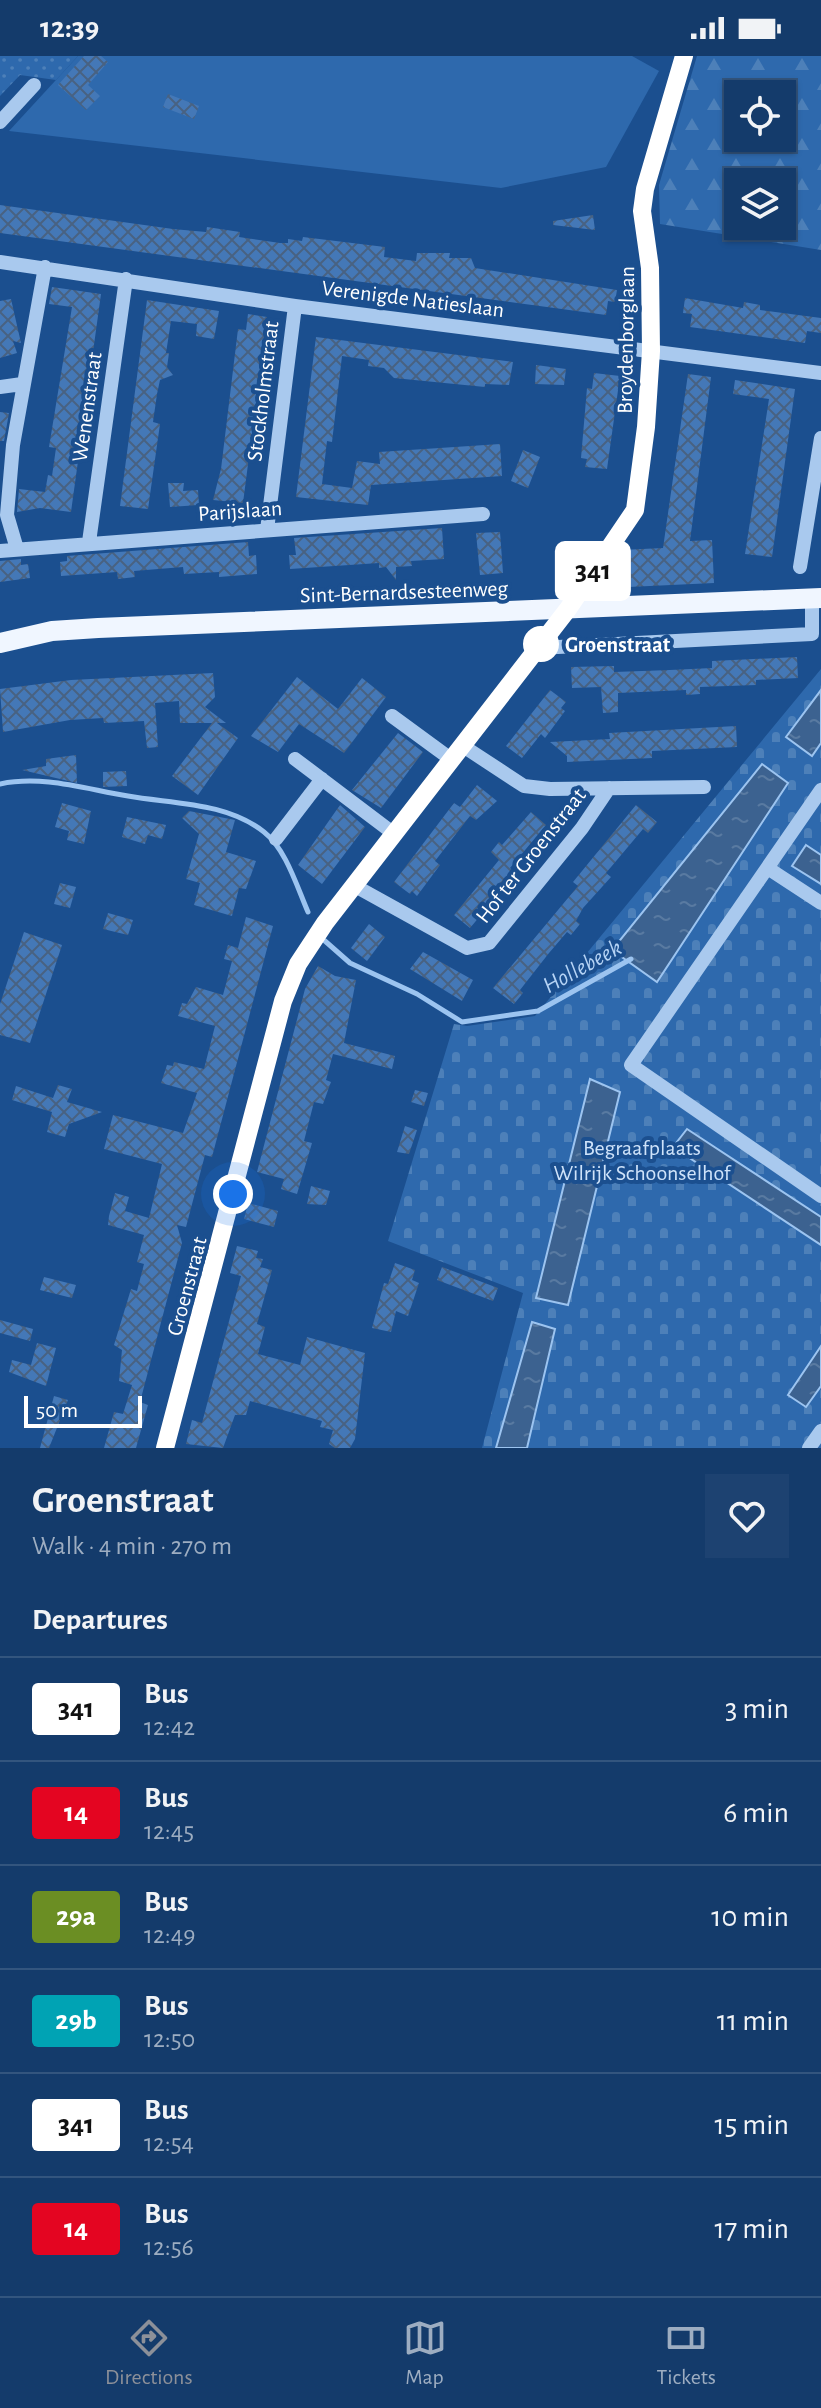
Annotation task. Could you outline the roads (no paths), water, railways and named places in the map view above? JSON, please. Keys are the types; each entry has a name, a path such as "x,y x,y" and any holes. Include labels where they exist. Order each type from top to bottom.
{"main road":[{"name":"Sint-Bernardsesteenweg","path":"0,643 52,631 98,628 816,598"}],"street":[{"name":"Broydenborglaan","path":"568,609 635,510 646,427 651,351 650,268 642,211 645,189 684,56"},
{"path":"0,122 34,85"},
{"name":"Verenigde Natieslaan","path":"0,262 295,306 821,373"},
{"path":"17,549 7,515 6,446 22,384 45,267"},
{"name":"Wenenstraat","path":"89,542 126,279"},
{"name":"Stockholmstraat","path":"267,530 295,306"},
{"path":"0,387 22,384"},
{"path":"800,567 821,438"},
{"name":"Parijslaan","path":"0,551 483,514"},
{"name":"Sint-Bernardsesteenweg","path":"538,648 812,634 816,598"},
{"name":"Groenstraat","path":"165,1448 283,1001 298,964 393,833 568,609"},
{"path":"392,716 452,760"},
{"name":"Hof ter Groenstraat","path":"463,746 524,786 550,789 704,787"},
{"path":"295,759 393,833"},
{"path":"276,839 322,779"},
{"name":"Hof ter Groenstraat","path":"355,886 467,948 489,943 582,828 609,788"},
{"path":"821,790 631,1065 821,1196"},
{"path":"769,869 821,903"},
{"path":"809,1448 821,1431"}],"water":[{"path":"821,690 821,743 812,756 786,737"},
{"path":"762,764 788,783 657,982 612,950"},
{"path":"806,845 821,855 821,884 792,866"},
{"path":"590,1079 620,1092 568,1305 536,1298"},
{"path":"687,1129 821,1217 821,1245 673,1147"},
{"path":"532,1322 555,1329 527,1448 496,1448"},
{"path":"821,1346 821,1386 806,1407 788,1395"}],"waterway":[{"name":"Hollebeek","path":"0,784 32,781 64,784 199,806 233,815 264,832 279,848 308,912"},
{"name":"Hollebeek","path":"325,941 350,963 417,994 462,1022 538,1011 631,959"}],"place":[{"name":"Groenstraat","path":"541,644"}],"park label":[{"name":"Begraafplaats Wilrijk Schoonselhof","path":"642,1160"}]}
